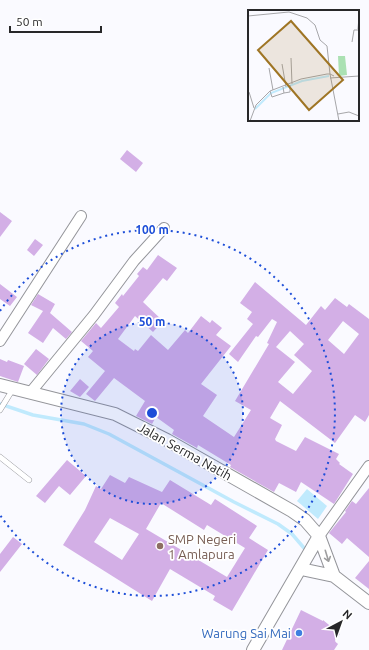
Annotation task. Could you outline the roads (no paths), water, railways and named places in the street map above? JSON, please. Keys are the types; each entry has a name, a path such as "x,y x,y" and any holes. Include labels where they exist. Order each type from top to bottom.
{"street":[{"path":"0,341 81,216"},
{"path":"30,393 94,315 134,261 164,228"},
{"name":"Jalan Serma Natih","path":"0,385 100,409 139,425 292,511 309,524 320,536"},
{"path":"253,650 320,536 369,466"},
{"path":"320,536 334,576"},
{"path":"301,569 334,576 369,603"}],"lane":[{"path":"0,410 13,389"},
{"path":"0,457 29,480"}],"water":[{"path":"307,489 327,506 318,519 297,501"}],"waterway":[{"path":"0,404 33,415 84,424 109,434 234,502 278,524 292,534 304,548"}],"place":[{"name":"SMP Negeri 1 Amlapura","path":"160,546"},
{"name":"Warung Sai Mai","path":"299,633"}]}
